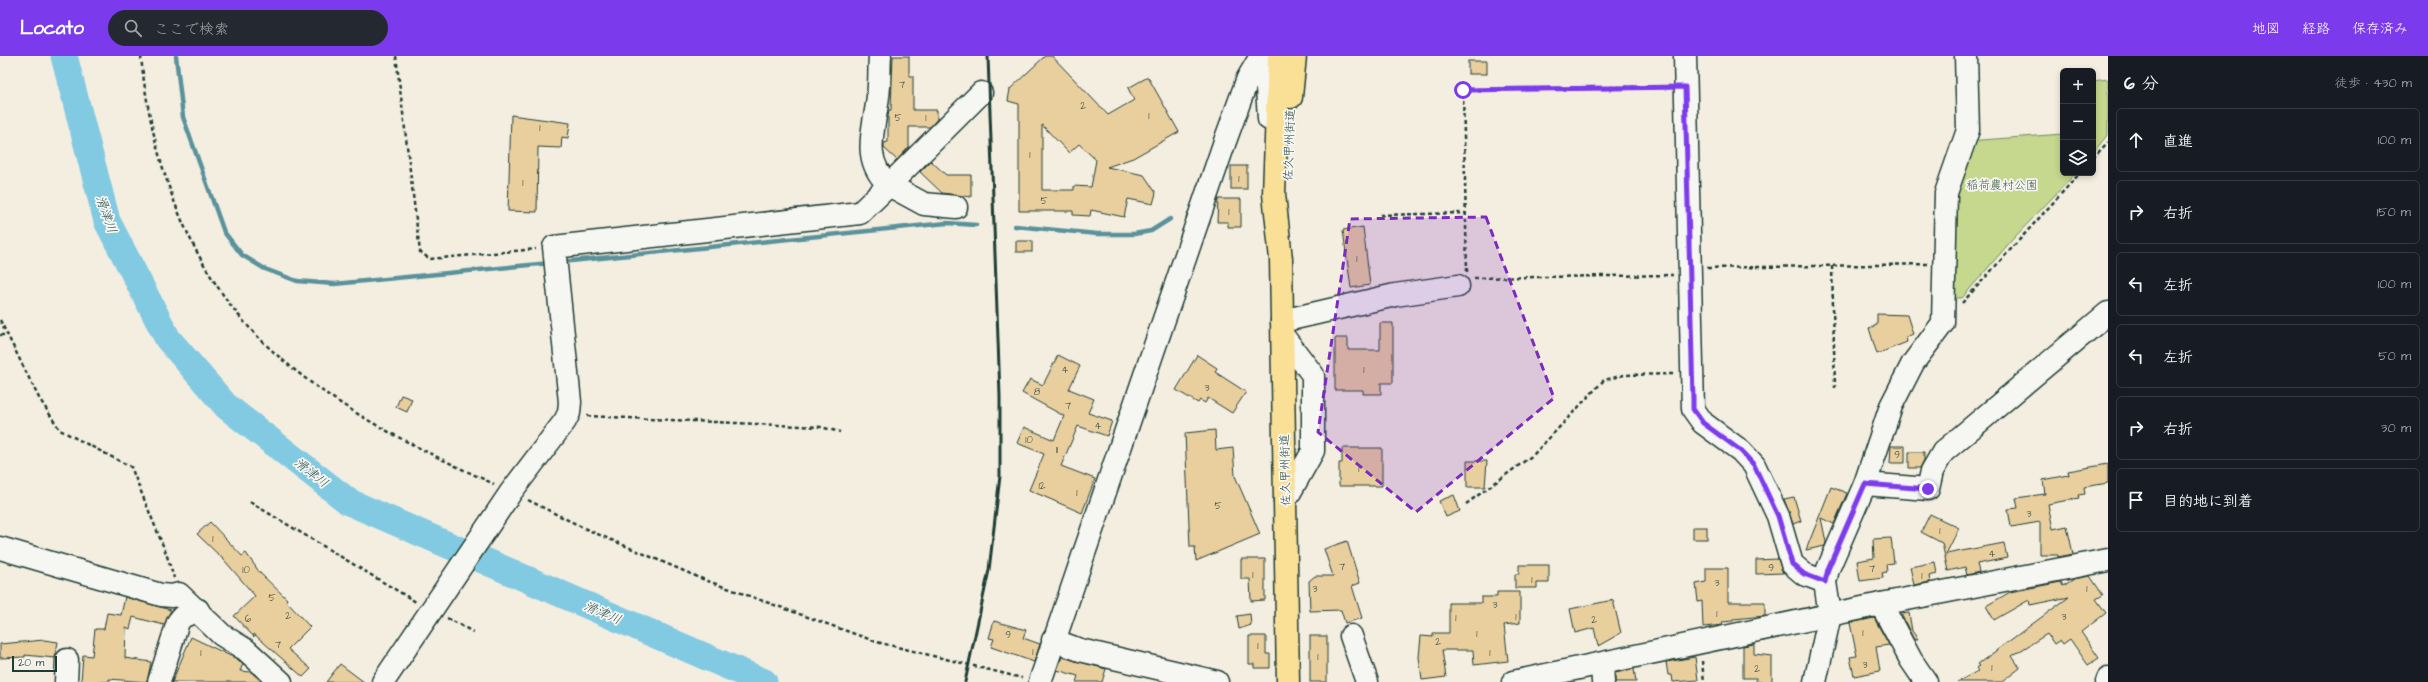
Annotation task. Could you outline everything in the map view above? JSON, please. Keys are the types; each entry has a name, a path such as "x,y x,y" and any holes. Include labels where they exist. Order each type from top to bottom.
{"main road":[{"name":"佐久甲州街道","path":"1279,56 1274,194 1281,258 1288,682"},
{"name":"佐久甲州街道","path":"1281,258 1288,192 1295,56"}],"street":[{"path":"880,56 878,96 870,137 875,166 880,177 889,185 924,204 941,208 956,207"},
{"path":"1031,680 1053,640 1224,144 1248,78 1261,56"},
{"path":"1264,56 1274,194"},
{"path":"1286,56 1293,84"},
{"path":"1685,56 1693,409 1697,416 1741,451 1754,465 1778,516 1792,564 1804,574 1825,582"},
{"path":"1816,682 1830,615 1825,582 1828,569 1865,484 1891,406 1913,363 1943,323 1946,193 1968,130 1966,56"},
{"path":"383,682 432,607 510,494 565,421 569,413 570,402 555,258 860,213 981,93"},
{"path":"1285,501 1313,451 1313,375 1282,328 1396,295 1458,286"},
{"path":"1865,484 1928,489 1937,459 1943,452 2108,313"},
{"path":"0,548 161,595 172,596 179,594 198,610 222,635 246,650 281,682"},
{"path":"1514,682 1603,673 1700,644 1881,604 2108,560"},
{"path":"1881,604 1911,660 1926,682"},
{"path":"159,682 178,622 182,617 198,610"},
{"path":"1351,636 1367,682"},
{"path":"1053,640 1080,650 1217,682"},
{"path":"66,682 67,660"}],"path":[{"path":"141,56 151,126 181,218 209,271 242,318 261,340 314,385 393,435 510,494 588,530 712,583 877,642 1031,680"},
{"path":"396,56 420,252 430,259 555,258"},
{"path":"1685,87 1463,90 1467,278 1832,266 1944,264"},
{"path":"2096,155 2108,142"},
{"path":"1943,323 2077,176"},
{"path":"1380,215 1465,213"},
{"path":"1832,266 1835,388"},
{"path":"0,320 39,398 60,430 131,467 166,553 179,594"},
{"path":"0,335 7,335"},
{"path":"1466,504 1533,455 1604,380 1624,375 1692,374"},
{"path":"569,413 581,416 821,427 840,432"},
{"path":"250,502 473,632"},
{"path":"1700,644 1704,682"}],"highlighted area":[{"path":"1486,217 1554,398 1416,512 1318,432 1350,219"}],"green space":[{"path":"2108,79 2108,134 2096,149 2096,104 2096,81"},
{"name":"稲荷農村公園","path":"2060,134 2060,176 2073,176 2012,240 1962,298 1949,298 1951,195 1968,141"}],"building":[{"path":"893,56 909,56 909,76 913,76 913,110 937,110 937,119 930,127 909,127 909,147 897,160 884,148 884,143 888,142 888,117 889,110 891,110"},
{"path":"1045,56 1052,56 1108,115 1134,100 1128,88 1148,77 1179,132 1133,158 1107,167 1144,175 1156,193 1153,204 1128,199 1124,217 1091,210 1090,216 1073,215 1073,211 1019,211 1019,104 1008,101 1010,89","holes":["1042,125 1069,153 1079,144 1096,160 1091,187 1074,186 1074,190 1042,190"]},
{"path":"1468,61 1487,61 1487,74 1468,74"},
{"path":"511,115 570,123 568,138 562,137 561,148 538,147 537,212 508,211"},
{"path":"931,161 946,175 971,175 971,197 942,193 920,172"},
{"path":"1231,166 1247,166 1247,189 1231,189"},
{"path":"1218,199 1241,199 1241,227 1228,227 1228,222 1217,222"},
{"path":"1363,227 1370,285 1351,288 1343,230"},
{"path":"1016,241 1032,241 1032,252 1016,252"},
{"path":"1877,314 1907,315 1913,334 1906,337 1907,342 1877,354 1869,328 1877,325"},
{"path":"1380,323 1393,323 1393,383 1381,383 1381,394 1363,394 1363,390 1335,390 1335,338 1348,338 1348,350 1380,350"},
{"path":"1058,355 1080,366 1069,389 1094,399 1088,413 1112,421 1107,436 1078,426 1061,466 1095,479 1082,513 1029,490 1044,454 1017,443 1024,427 1054,440 1064,416 1022,393 1030,379 1043,385"},
{"path":"1197,355 1217,368 1215,372 1246,392 1232,413 1208,398 1205,403 1200,400 1198,403 1176,390"},
{"path":"401,395 412,399 407,412 396,407"},
{"path":"1215,430 1216,450 1233,448 1235,476 1260,534 1196,561 1195,547 1190,547 1185,433"},
{"path":"1891,446 1905,446 1905,463 1890,463"},
{"path":"1342,448 1382,448 1382,486 1339,486 1339,463 1342,463"},
{"path":"1909,452 1924,452 1924,460 1920,468 1909,468"},
{"path":"1467,461 1487,461 1485,487 1467,487"},
{"path":"2108,464 2108,483 2084,487 2085,494 2078,495 2079,498 2048,504 2053,529 2067,526 2073,554 2058,557 2058,555 2040,555 2040,522 2011,527 2008,509 2018,508 2016,498 2045,494 2043,480 2069,475 2068,471"},
{"path":"1831,487 1847,493 1834,524 1821,518 1826,542 1825,546 1806,550"},
{"path":"1454,495 1460,511 1446,517 1439,501"},
{"path":"1794,497 1801,521 1793,524 1784,499"},
{"path":"1930,514 1959,528 1946,554 2004,543 2007,558 1977,564 1979,572 1967,575 1965,567 1948,571 1942,543 1921,532"},
{"path":"210,522 242,556 246,553 260,573 287,599 286,601 310,627 288,649 311,669 303,677 254,634 254,637 234,616 255,596 225,561 197,534"},
{"path":"1693,527 1707,527 1707,539 1693,539"},
{"path":"1891,538 1894,563 1886,564 1887,572 1882,573 1883,578 1860,581 1857,561 1874,558 1873,539"},
{"path":"1347,541 1360,583 1352,586 1362,618 1345,623 1341,610 1310,611 1309,581 1315,576 1333,576 1324,549"},
{"path":"1241,559 1265,559 1265,600 1251,601 1250,579 1241,579"},
{"path":"1778,559 1783,573 1756,574 1756,560"},
{"path":"1935,562 1937,574 1929,576 1930,582 1914,585 1910,567"},
{"path":"1519,565 1549,565 1549,583 1537,583 1537,588 1515,588 1515,574 1519,574"},
{"path":"1706,568 1728,568 1728,602 1765,602 1765,616 1733,619 1733,621 1722,622 1723,625 1703,627 1702,601 1698,602 1696,584 1706,582"},
{"path":"2090,576 2103,595 2096,599 2106,613 2081,632 2099,658 2088,665 2070,639 2063,644 2060,640 2054,644 2047,634 2012,656 2020,668 2002,682 1957,682 1978,671 1976,668 1980,666 1978,664 2069,597 2030,605 2029,600 1994,620 1986,606 2010,592 2061,582 2063,586 2074,579"},
{"path":"1497,592 1520,592 1520,623 1504,625 1508,661 1474,665 1473,650 1442,650 1446,677 1422,680 1419,657 1421,636 1433,637 1433,633 1449,633 1449,603 1481,603 1481,597 1497,597"},
{"path":"125,597 171,610 164,625 133,617 130,629 126,627 125,658 151,662 147,682 109,679 109,682 81,682 83,655 92,656 95,629 104,629 107,613 121,615"},
{"path":"1613,600 1621,633 1598,646 1594,628 1575,633 1570,609"},
{"path":"1909,613 1912,631 1918,639 1914,640 1901,614"},
{"path":"1250,614 1251,625 1239,629 1237,616"},
{"path":"1874,618 1889,645 1876,647 1880,671 1854,676 1850,657 1857,656 1850,623"},
{"path":"994,621 1026,630 1023,638 1040,644 1034,662 991,647 994,639 989,638"},
{"path":"1249,636 1266,636 1266,654 1270,654 1270,668 1254,668 1254,664 1249,664"},
{"path":"1310,636 1327,636 1327,682 1310,682"},
{"path":"191,637 237,659 243,664 240,671 251,672 262,682 172,682"},
{"path":"44,640 58,642 55,658 25,655 25,657 0,658 0,644"},
{"path":"1754,644 1754,654 1772,656 1772,680 1770,682 1756,682 1756,678 1743,678 1743,646"},
{"path":"1062,657 1106,669 1102,682 1076,682 1078,676 1057,670"},
{"path":"1695,657 1698,680 1673,682 1672,675 1668,675 1666,662"},
{"path":"340,664 364,682 326,682"},
{"path":"1634,669 1636,682 1615,682 1615,673"}],"waterway":[{"name":"滑津川","path":"64,56 107,221 168,339 226,406 349,502 764,682"},
{"path":"176,56 183,117 224,232 242,255 265,269 297,281 334,284 550,263"},
{"path":"1015,226 1097,234 1134,234 1151,231 1170,219"},
{"path":"561,262 947,223 976,225"}],"railway":[{"path":"965,682 989,570 1000,476 1000,396 988,56"}],"route":[{"path":"1463,90 1685,87 1693,409 1697,416 1703,423 1741,451 1754,465 1765,483 1778,516 1792,564 1796,569 1804,574 1825,582 1828,569 1865,484 1928,489"}]}
